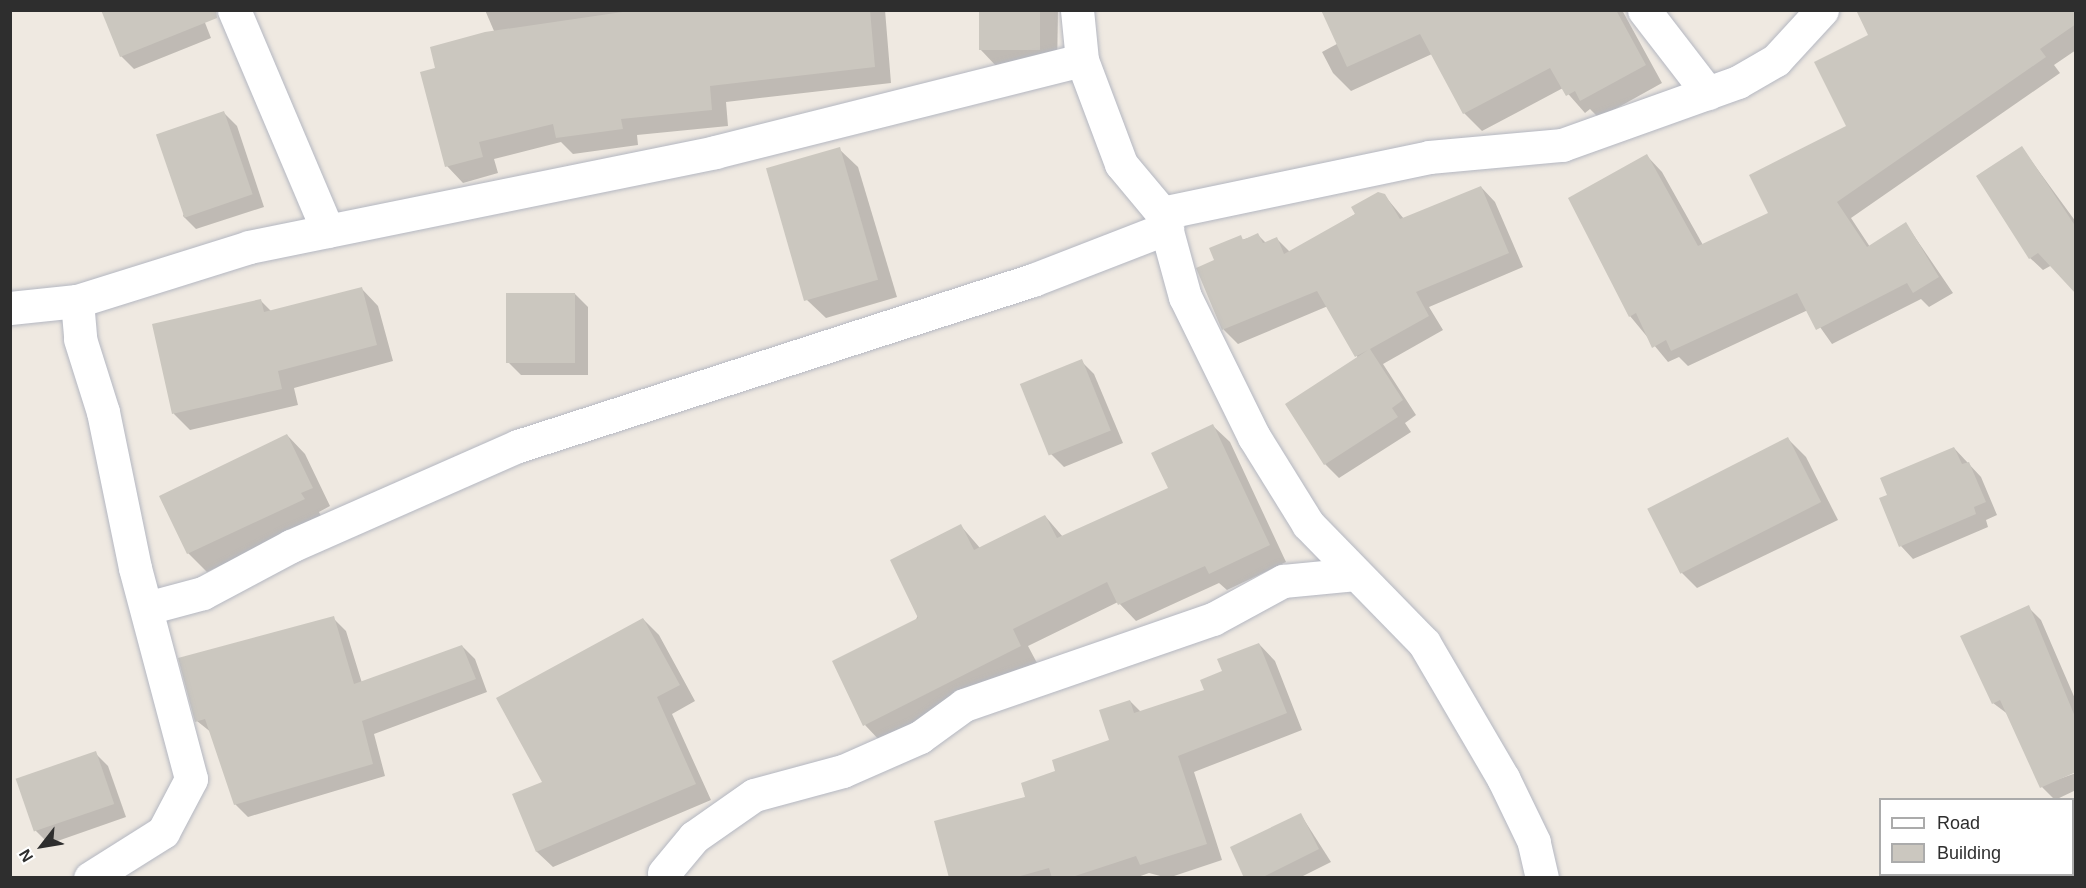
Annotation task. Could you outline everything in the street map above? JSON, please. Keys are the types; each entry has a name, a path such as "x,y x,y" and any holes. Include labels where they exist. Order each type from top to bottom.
{"street":[{"path":"234,10 328,231"},
{"path":"1077,10 1082,60 1121,164 1165,221 1185,297 1254,437 1308,524 1424,643 1503,778 1534,842 1542,878"},
{"path":"1644,10 1708,93"},
{"path":"147,609 203,593 291,546 518,446 1033,280 1165,221 1429,157 1562,145 1708,93 1776,60 1822,10"},
{"path":"10,308 77,301 249,247 715,152 1082,60"},
{"path":"77,301 80,339 103,412 147,609 191,779 163,832 90,878"},
{"path":"664,873 694,837 754,795 843,771 920,737 964,705 1213,619 1283,581 1356,574"}],"building":[{"path":"101,10 216,10 217,18 120,57"},
{"path":"636,10 870,10 875,67 710,86 712,110 621,119 623,129 556,138 553,124 479,142 483,157 445,167 420,72 435,68 430,47 485,32"},
{"path":"979,10 1040,10 1040,50 979,50"},
{"path":"1321,10 1616,10 1646,65 1580,101 1575,91 1566,96 1550,68 1463,114 1420,34 1347,67"},
{"path":"1856,10 2076,10 2076,24 2040,49 2046,57 1837,202 1867,247 1906,222 1939,277 1913,293 1907,283 1816,330 1797,293 1671,351 1666,340 1652,348 1636,313 1629,317 1568,198 1647,154 1698,246 1768,213 1749,175 1846,126 1814,62 1868,35"},
{"path":"224,111 253,194 185,218 156,134"},
{"path":"2022,146 2076,227 2076,294 2038,253 2029,259 1976,176"},
{"path":"840,147 878,280 804,301 766,168"},
{"path":"1481,186 1509,253 1416,292 1429,316 1370,349 1403,400 1392,408 1398,417 1324,465 1285,404 1368,350 1355,357 1317,291 1222,330 1196,268 1214,260 1209,248 1241,235 1243,240 1258,233 1263,243 1277,237 1284,254 1355,214 1351,207 1378,192 1385,194 1400,219"},
{"path":"362,287 377,345 278,371 282,389 172,414 152,324 261,299 264,312"},
{"path":"506,293 575,293 575,363 506,363"},
{"path":"1082,359 1111,430 1049,455 1020,384"},
{"path":"1213,424 1270,545 1209,574 1205,566 1118,605 1107,582 1013,629 1021,646 863,726 832,661 918,618 890,560 961,524 974,550 1045,515 1057,538 1168,488 1151,453"},
{"path":"287,434 313,488 301,493 305,499 187,554 159,496"},
{"path":"1788,437 1821,502 1680,574 1647,509"},
{"path":"1954,447 1962,464 1969,462 1986,502 1974,507 1976,514 1899,547 1879,498 1887,495 1880,478"},
{"path":"2029,605 2076,719 2076,772 2040,788 2000,700 1992,704 1960,636"},
{"path":"334,616 354,684 462,645 476,679 362,721 373,764 234,805 205,719 195,722 178,658"},
{"path":"643,618 680,685 657,697 696,784 536,852 512,794 542,782 496,698"},
{"path":"1259,643 1287,713 1178,756 1207,844 1140,865 1136,856 1069,878 1052,878 1049,868 1013,878 949,878 934,821 1025,797 1021,783 1055,771 1052,760 1109,740 1099,710 1130,700 1134,713 1204,690 1200,680 1222,671 1217,659"},
{"path":"96,751 114,804 34,832 16,779"},
{"path":"1301,813 1319,849 1261,878 1244,878 1230,847"}]}
